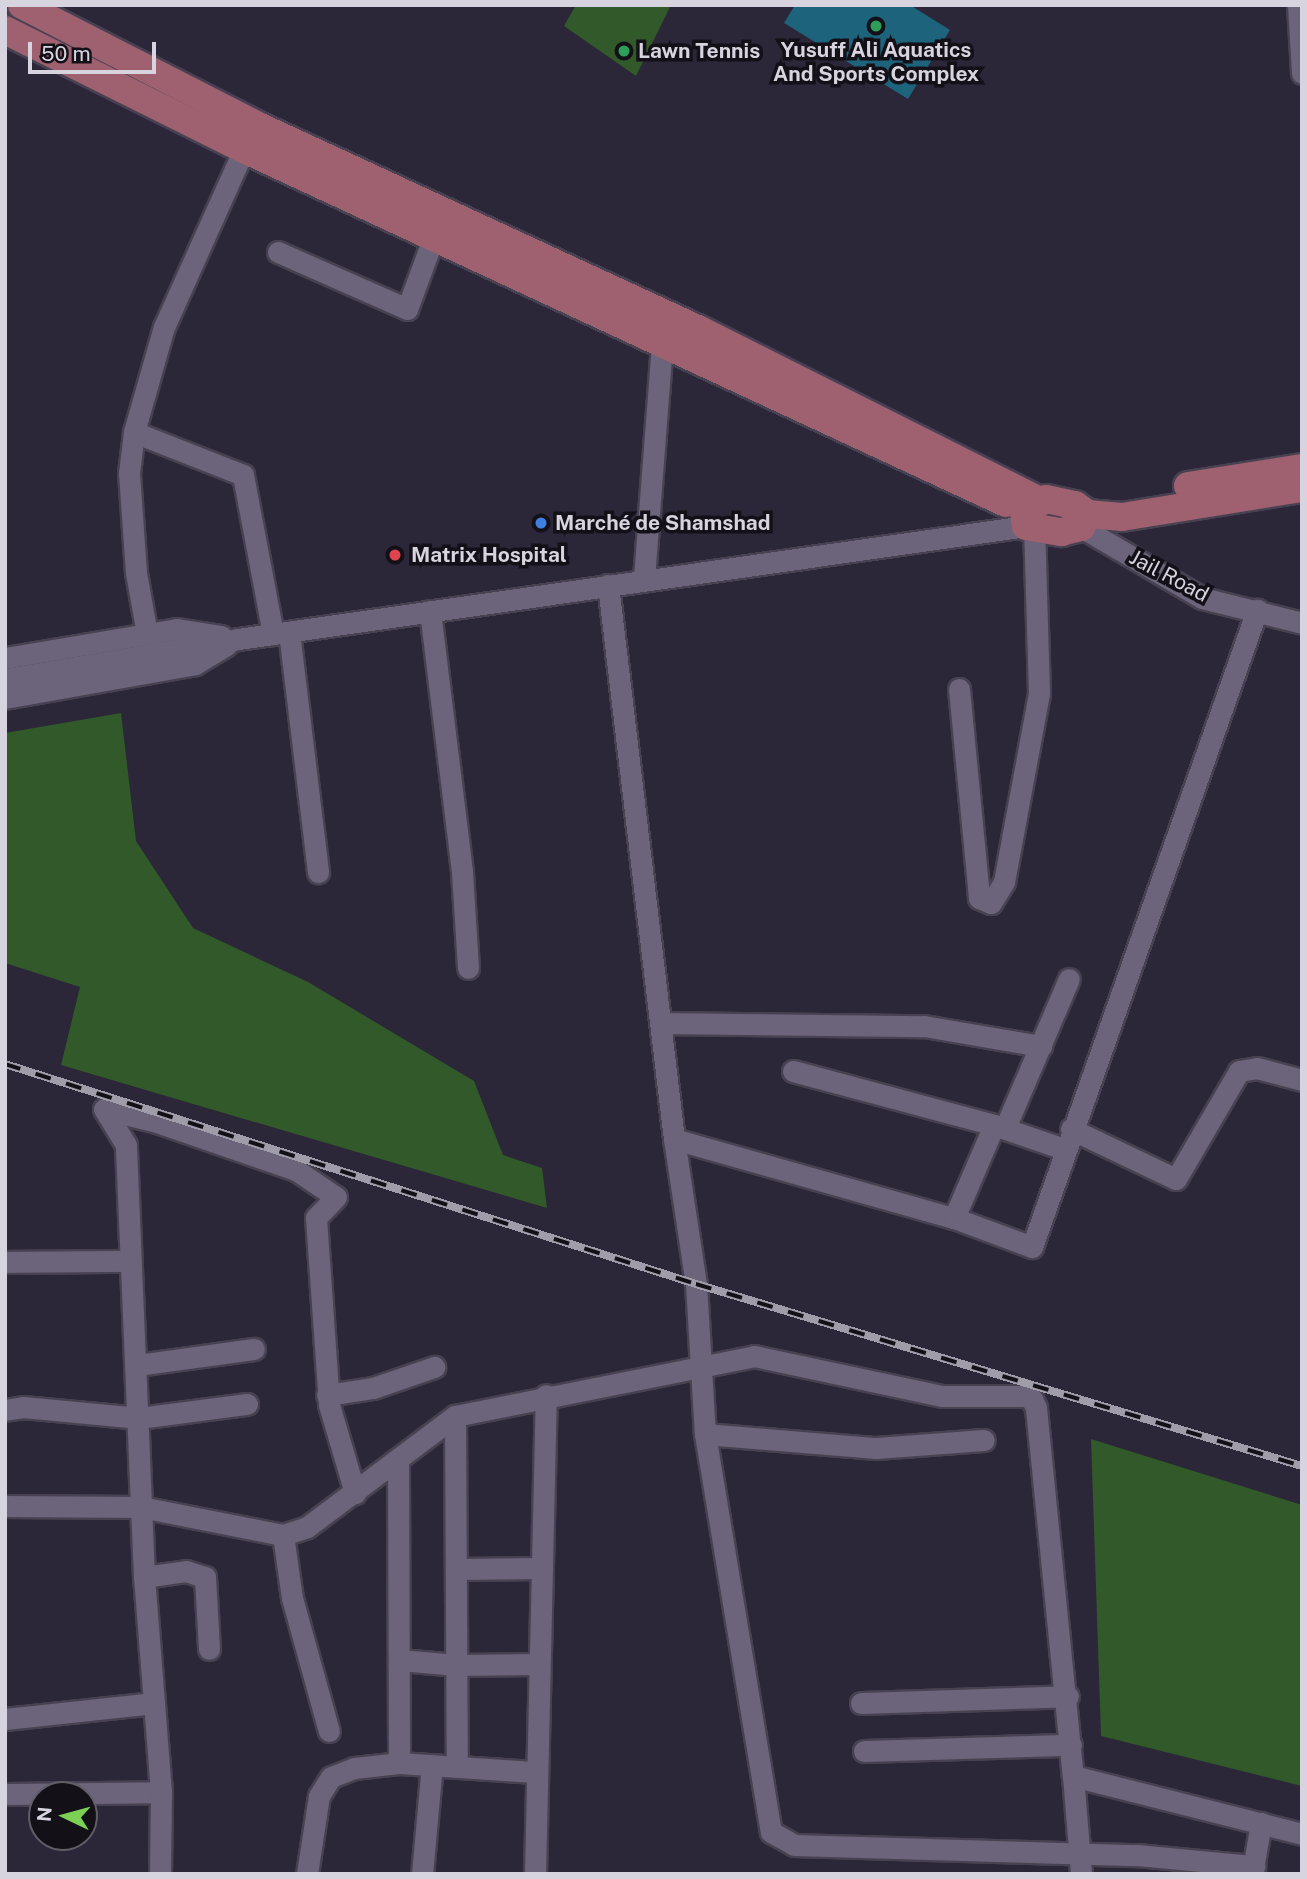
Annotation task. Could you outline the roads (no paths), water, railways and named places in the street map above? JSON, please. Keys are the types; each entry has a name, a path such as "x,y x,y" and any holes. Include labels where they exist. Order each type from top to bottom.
{"main road":[{"path":"22,5 256,125 699,330 1031,517"},
{"path":"5,30 244,149 662,342 1061,532 1081,515 1302,468"},
{"path":"1081,515 1122,517 1302,488"}],"street":[{"path":"1299,16 1302,73"},
{"path":"148,634 135,561 129,473 134,432 164,327 244,149"},
{"path":"278,252 407,309 434,236"},
{"path":"644,578 662,342"},
{"path":"134,432 243,475 281,633 318,872"},
{"name":"Jail Road","path":"1081,515 1202,597 1302,624"},
{"path":"5,680 238,639 608,585 1031,517 1040,693 1004,882 991,903 979,898 960,690"},
{"path":"608,585 674,1139 696,1284 698,1367 705,1434 771,1832 794,1845 1080,1864 1253,1870 1261,1823"},
{"path":"674,1139 954,1217 1032,1247 1071,1129 1180,836 1257,610"},
{"path":"430,611 462,872 468,968"},
{"path":"5,658 177,629 238,639"},
{"path":"5,698 195,664 238,639"},
{"path":"954,1217 1041,1046 1069,979"},
{"path":"660,1023 924,1026 1041,1046"},
{"path":"1071,1129 1176,1179 1239,1071 1257,1068 1302,1080"},
{"path":"793,1070 1000,1127 1064,1149"},
{"path":"160,1874 161,1792 144,1577 138,1365 128,1261 126,1145 104,1109 157,1122 306,1177 336,1197 316,1218 327,1395 355,1493"},
{"path":"5,1262 128,1261"},
{"path":"138,1365 254,1349"},
{"path":"5,1506 141,1507 283,1535 307,1527 455,1416 546,1395 754,1356 942,1396 1032,1399 1068,1696 1080,1864"},
{"path":"327,1395 373,1388 434,1367"},
{"path":"535,1874 534,1772 546,1395"},
{"path":"5,1410 23,1406 139,1418 247,1404"},
{"path":"455,1416 458,1569 457,1767"},
{"path":"705,1434 876,1448 984,1440"},
{"path":"398,1460 399,1763"},
{"path":"283,1535 292,1598 329,1731"},
{"path":"458,1569 542,1568"},
{"path":"144,1577 186,1572 205,1577 209,1649"},
{"path":"399,1660 458,1665 538,1664"},
{"path":"861,1703 1068,1696"},
{"path":"5,1719 154,1703"},
{"path":"864,1751 1071,1745"},
{"path":"307,1874 319,1796 331,1777 354,1768 399,1763 534,1772"},
{"path":"422,1874 432,1765"},
{"path":"1073,1776 1302,1834"},
{"path":"8,1794 161,1792"}],"water":[{"path":"795,5 910,5 950,30 908,99 784,23"}],"railway":[{"path":"5,1064 696,1284 1302,1466"}],"place":[{"name":"Yusuff Ali Aquatics And Sports Complex","path":"876,26"},
{"name":"Lawn Tennis","path":"624,51"},
{"name":"Marché de Shamshad","path":"541,523"},
{"name":"Matrix Hospital","path":"395,555"}]}
